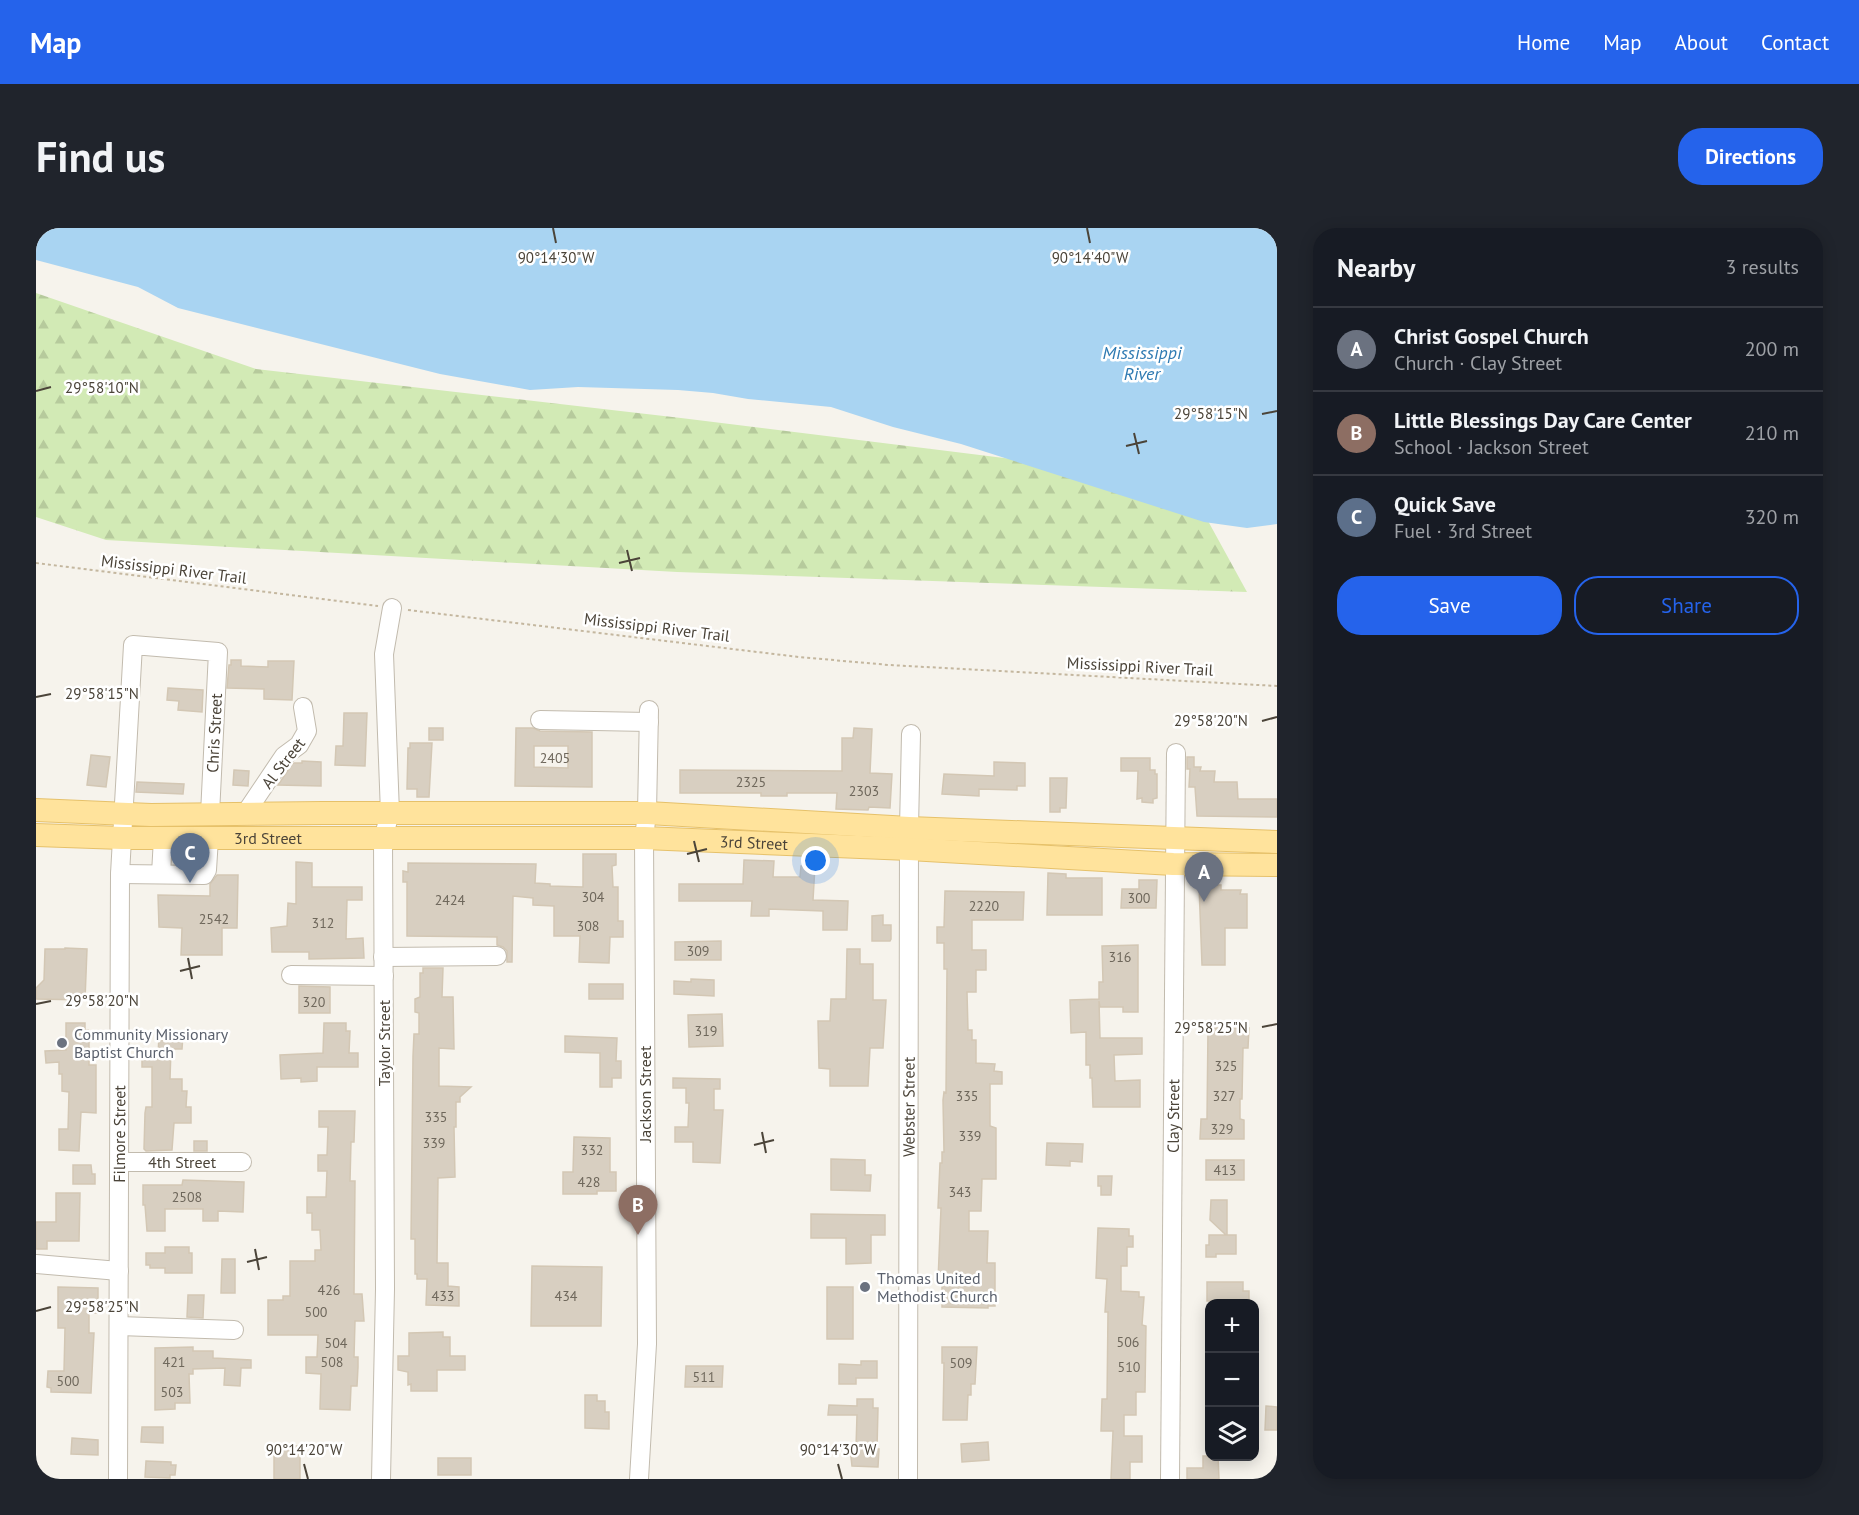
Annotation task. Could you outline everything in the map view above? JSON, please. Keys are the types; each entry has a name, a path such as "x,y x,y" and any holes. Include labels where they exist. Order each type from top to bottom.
{"main road":[{"name":"3rd Street","path":"36,810 141,815 647,813 1173,864 1277,864"},
{"name":"3rd Street","path":"36,835 122,838 1175,839 1277,842"}],"street":[{"name":"Taylor Street","path":"381,1479 385,1289 383,839 390,813 384,654 392,608"},
{"name":"Chris Street","path":"133,645 219,652 210,814"},
{"name":"Filmore Street","path":"118,1479 120,874 133,645"},
{"name":"Al Street","path":"245,814 284,756 299,745 307,730 303,707"},
{"name":"Jackson Street","path":"540,720 649,716 647,813 644,838 647,1344 639,1479"},
{"name":"Webster Street","path":"908,1479 911,734"},
{"name":"Clay Street","path":"1170,1479 1173,864 1176,753"},
{"path":"161,874 163,838"},
{"path":"120,874 204,875 207,870 208,838"},
{"path":"383,957 497,956"},
{"path":"291,975 384,976"},
{"name":"4th Street","path":"120,1162 242,1162"},
{"path":"36,1264 119,1271"},
{"path":"119,1326 234,1330"}],"path":[{"name":"Mississippi River Trail","path":"36,563 799,657 889,665 1277,686"}],"green space":[{"path":"36,293 256,369 1012,459 1191,490 1247,592 677,572 106,540 36,517"}],"water":[{"name":"Mississippi River","path":"36,228 1277,228 1277,524 1247,528 1204,522 961,444 893,427 831,407 678,390 578,387 530,390 440,374 178,308 138,287 36,260"}],"building":[{"path":"231,660 241,660 241,666 268,667 268,661 294,661 292,700 264,699 264,689 227,688"},
{"path":"168,688 203,690 202,712 178,710 179,701 167,700"},
{"path":"344,713 367,713 365,766 335,765 336,746 343,746"},
{"path":"429,728 443,728 443,740 429,740"},
{"path":"516,728 592,732 592,787 515,786","holes":["534,746 568,746 568,768 534,767"]},
{"path":"854,728 872,729 870,773 892,774 890,808 836,809 837,793 787,793 787,796 761,796 761,793 680,793 680,770 842,771 842,738 853,738"},
{"path":"410,743 432,743 429,797 417,797 417,789 407,789"},
{"path":"91,755 110,757 106,787 87,785"},
{"path":"1187,757 1194,757 1194,767 1201,767 1200,771 1215,771 1214,782 1237,782 1238,799 1277,799 1277,817 1197,816 1195,787 1189,787 1190,769 1187,769"},
{"path":"1121,758 1150,758 1150,770 1155,770 1157,774 1157,798 1153,799 1153,803 1142,802 1142,798 1137,799 1138,771 1121,771"},
{"path":"302,761 321,762 321,786 278,785 293,763 302,763"},
{"path":"994,762 1025,763 1025,786 1017,786 1017,790 979,789 979,796 942,794 944,774 994,776"},
{"path":"234,770 249,771 248,786 233,785"},
{"path":"1050,778 1067,778 1066,808 1060,808 1060,812 1050,812"},
{"path":"137,782 184,784 183,794 136,792"},
{"path":"583,854 616,854 616,865 612,866 613,887 618,887 618,921 623,921 623,937 610,937 609,963 579,962 580,936 554,936 554,906 533,905 533,898 513,896 512,962 507,962 507,951 497,945 497,937 407,936 407,882 403,882 403,871 408,872 408,863 536,864 535,883 583,887"},
{"path":"744,860 774,861 773,877 800,877 801,866 815,866 813,900 848,901 847,930 823,930 823,911 769,909 769,916 751,916 752,901 679,901 679,884 743,884"},
{"path":"296,862 312,863 312,887 362,887 362,900 347,900 346,939 363,938 364,958 309,959 309,952 272,952 271,928 287,926 288,903 296,904"},
{"path":"1048,873 1066,874 1066,878 1102,878 1102,915 1047,915"},
{"path":"217,875 238,875 237,928 222,928 222,955 181,955 182,928 159,927 158,895 210,896 210,884"},
{"path":"1139,880 1157,880 1156,908 1121,908 1122,889 1139,889"},
{"path":"1199,885 1221,885 1221,890 1241,890 1240,894 1247,894 1247,928 1225,928 1225,965 1202,965"},
{"path":"945,891 1024,892 1023,920 972,920 972,950 986,950 986,970 976,970 976,992 967,992 968,1030 972,1030 972,1040 976,1040 976,1063 995,1064 994,1071 1002,1072 1002,1084 990,1084 990,1126 996,1128 996,1179 982,1179 981,1211 969,1211 969,1231 988,1231 987,1263 995,1263 995,1306 988,1306 988,1308 942,1307 942,1281 938,1281 941,1208 938,1208 940,1163 942,1163 942,1152 944,1152 943,1100 944,1092 946,1093 947,969 944,969 944,943 937,943 937,927 944,927"},
{"path":"883,915 883,925 891,925 891,939 890,941 872,941 872,916"},
{"path":"721,941 721,960 675,960 675,942"},
{"path":"1138,945 1138,1012 1123,1012 1123,1007 1100,1007 1099,1001 1100,1038 1142,1038 1142,1054 1114,1055 1115,1081 1140,1080 1140,1107 1093,1107 1090,1065 1086,1065 1086,1032 1071,1033 1070,1000 1099,999 1099,982 1103,982 1102,946"},
{"path":"45,949 87,949 85,1000 36,999 36,988 44,980"},
{"path":"847,949 860,949 860,964 873,964 873,1000 886,1000 883,1048 870,1048 868,1086 830,1086 830,1069 819,1068 818,1021 830,1021 831,999 846,999"},
{"path":"423,968 443,968 442,997 453,997 454,1049 439,1048 439,1086 471,1087 460,1097 460,1102 456,1102 455,1177 438,1178 437,1263 448,1263 448,1286 459,1287 459,1306 426,1305 427,1279 417,1279 417,1274 415,1274 415,1239 411,1239 413,1056 414,1034 419,1034 419,1013 415,1012 415,999 420,997 420,973 423,973"},
{"path":"691,979 714,980 714,996 674,994 674,981 691,982"},
{"path":"589,984 623,984 623,999 589,999"},
{"path":"299,986 330,987 330,1013 299,1013"},
{"path":"722,1014 723,1046 689,1047 688,1015"},
{"path":"66,1023 85,1023 85,1030 88,1030 89,1037 89,1065 96,1065 96,1113 81,1112 79,1151 59,1150 59,1129 68,1129 69,1092 62,1091 59,1062 46,1063 45,1051 66,1050"},
{"path":"324,1023 346,1023 346,1031 350,1031 349,1053 358,1053 358,1067 317,1067 317,1081 301,1082 301,1078 281,1079 280,1055 323,1053"},
{"path":"1208,1028 1249,1028 1248,1048 1243,1048 1242,1099 1240,1099 1240,1119 1244,1120 1244,1139 1200,1139 1201,1119 1207,1119"},
{"path":"159,1034 183,1035 182,1049 171,1049 170,1079 182,1079 182,1091 187,1091 186,1107 191,1107 191,1123 174,1123 172,1150 146,1151 144,1149 145,1113 146,1107 152,1107 152,1067 142,1067 142,1057 158,1057"},
{"path":"565,1036 617,1038 616,1061 621,1061 621,1078 612,1078 612,1087 600,1087 600,1053 565,1052"},
{"path":"673,1078 720,1079 720,1089 714,1089 714,1110 723,1110 720,1163 693,1162 693,1142 675,1142 675,1127 688,1127 689,1103 686,1103 686,1088 673,1088"},
{"path":"319,1111 355,1111 350,1181 355,1181 354,1294 362,1294 364,1321 355,1321 354,1357 358,1357 357,1386 351,1386 350,1410 320,1409 321,1374 306,1373 306,1357 317,1357 318,1335 268,1335 268,1300 283,1300 283,1296 290,1296 290,1261 315,1261 315,1250 321,1250 320,1230 312,1230 312,1213 307,1213 307,1197 326,1197 327,1171 318,1171 318,1155 327,1155 328,1127 319,1127"},
{"path":"574,1137 610,1138 610,1172 616,1172 616,1191 597,1191 597,1194 563,1194 563,1172 573,1172"},
{"path":"194,1141 207,1141 207,1151 194,1151"},
{"path":"1047,1143 1083,1144 1082,1162 1070,1161 1070,1166 1046,1165"},
{"path":"831,1159 865,1160 865,1175 871,1175 870,1191 831,1190"},
{"path":"1206,1160 1244,1160 1244,1180 1206,1180"},
{"path":"73,1165 91,1165 92,1174 95,1174 95,1184 73,1184"},
{"path":"1098,1176 1112,1176 1111,1195 1101,1195"},
{"path":"183,1180 244,1182 243,1212 218,1211 218,1221 203,1221 203,1209 165,1209 165,1231 147,1231 143,1185 182,1185"},
{"path":"56,1193 80,1193 79,1241 47,1241 47,1249 36,1249 36,1222 56,1222"},
{"path":"1211,1200 1227,1200 1227,1235 1236,1235 1236,1254 1216,1254 1216,1257 1206,1257 1209,1235 1226,1235 1210,1220"},
{"path":"811,1214 885,1215 885,1235 871,1235 871,1263 846,1264 846,1238 811,1238"},
{"path":"1098,1228 1129,1229 1129,1236 1133,1236 1133,1247 1127,1247 1127,1266 1121,1266 1121,1291 1139,1292 1139,1297 1144,1297 1142,1325 1146,1326 1145,1392 1136,1392 1136,1415 1124,1415 1124,1436 1142,1436 1142,1462 1130,1462 1130,1479 1111,1479 1113,1431 1101,1431 1102,1399 1107,1399 1108,1312 1105,1312 1107,1279 1096,1278"},
{"path":"165,1247 189,1247 189,1253 192,1253 192,1273 165,1273 165,1268 150,1268 150,1265 146,1265 146,1253 165,1253"},
{"path":"222,1259 235,1259 235,1293 221,1293"},
{"path":"532,1266 602,1267 601,1326 531,1326"},
{"path":"1207,1282 1243,1282 1243,1291 1249,1291 1249,1299 1207,1299"},
{"path":"58,1287 98,1288 98,1313 89,1313 89,1333 94,1333 91,1393 51,1392 51,1388 47,1387 48,1371 64,1371 65,1328 58,1328"},
{"path":"827,1287 853,1287 853,1339 827,1339"},
{"path":"188,1295 204,1295 203,1318 187,1317"},
{"path":"443,1332 443,1337 450,1337 450,1356 465,1356 465,1370 437,1370 437,1391 411,1391 411,1384 408,1385 408,1372 398,1370 398,1356 409,1356 409,1333"},
{"path":"193,1347 193,1351 213,1351 213,1358 251,1360 251,1368 241,1368 240,1386 224,1385 225,1368 193,1369 193,1374 189,1374 190,1403 175,1403 175,1409 155,1410 155,1348"},
{"path":"942,1347 977,1347 975,1384 971,1384 971,1395 968,1395 967,1420 943,1420"},
{"path":"861,1361 877,1361 877,1378 856,1378 856,1384 839,1384 839,1364 861,1365"},
{"path":"686,1366 723,1366 722,1387 685,1387"},
{"path":"585,1395 597,1395 597,1401 605,1401 605,1412 609,1412 609,1429 585,1428"},
{"path":"857,1399 873,1399 873,1408 878,1408 878,1467 852,1466 850,1448 856,1447 857,1415 828,1415 829,1405 857,1406"},
{"path":"1266,1406 1277,1407 1277,1430 1265,1430"},
{"path":"142,1427 163,1427 163,1443 141,1442"},
{"path":"72,1438 98,1440 98,1455 71,1454"},
{"path":"988,1442 989,1460 962,1462 961,1444"},
{"path":"274,1446 300,1446 300,1479 274,1479"},
{"path":"1203,1456 1205,1456 1205,1461 1218,1461 1219,1479 1187,1479 1187,1468 1203,1468"},
{"path":"438,1458 471,1458 471,1475 438,1475"},
{"path":"146,1461 171,1462 171,1465 176,1465 175,1475 170,1475 170,1478 145,1477"}],"place":[{"name":"Quick Save","path":"190,883"},
{"name":"Christ Gospel Church","path":"1204,902"},
{"name":"Community Missionary Baptist Church","path":"62,1043"},
{"name":"Little Blessings Day Care Center","path":"638,1235"},
{"name":"Thomas United Methodist Church","path":"865,1287"}]}
